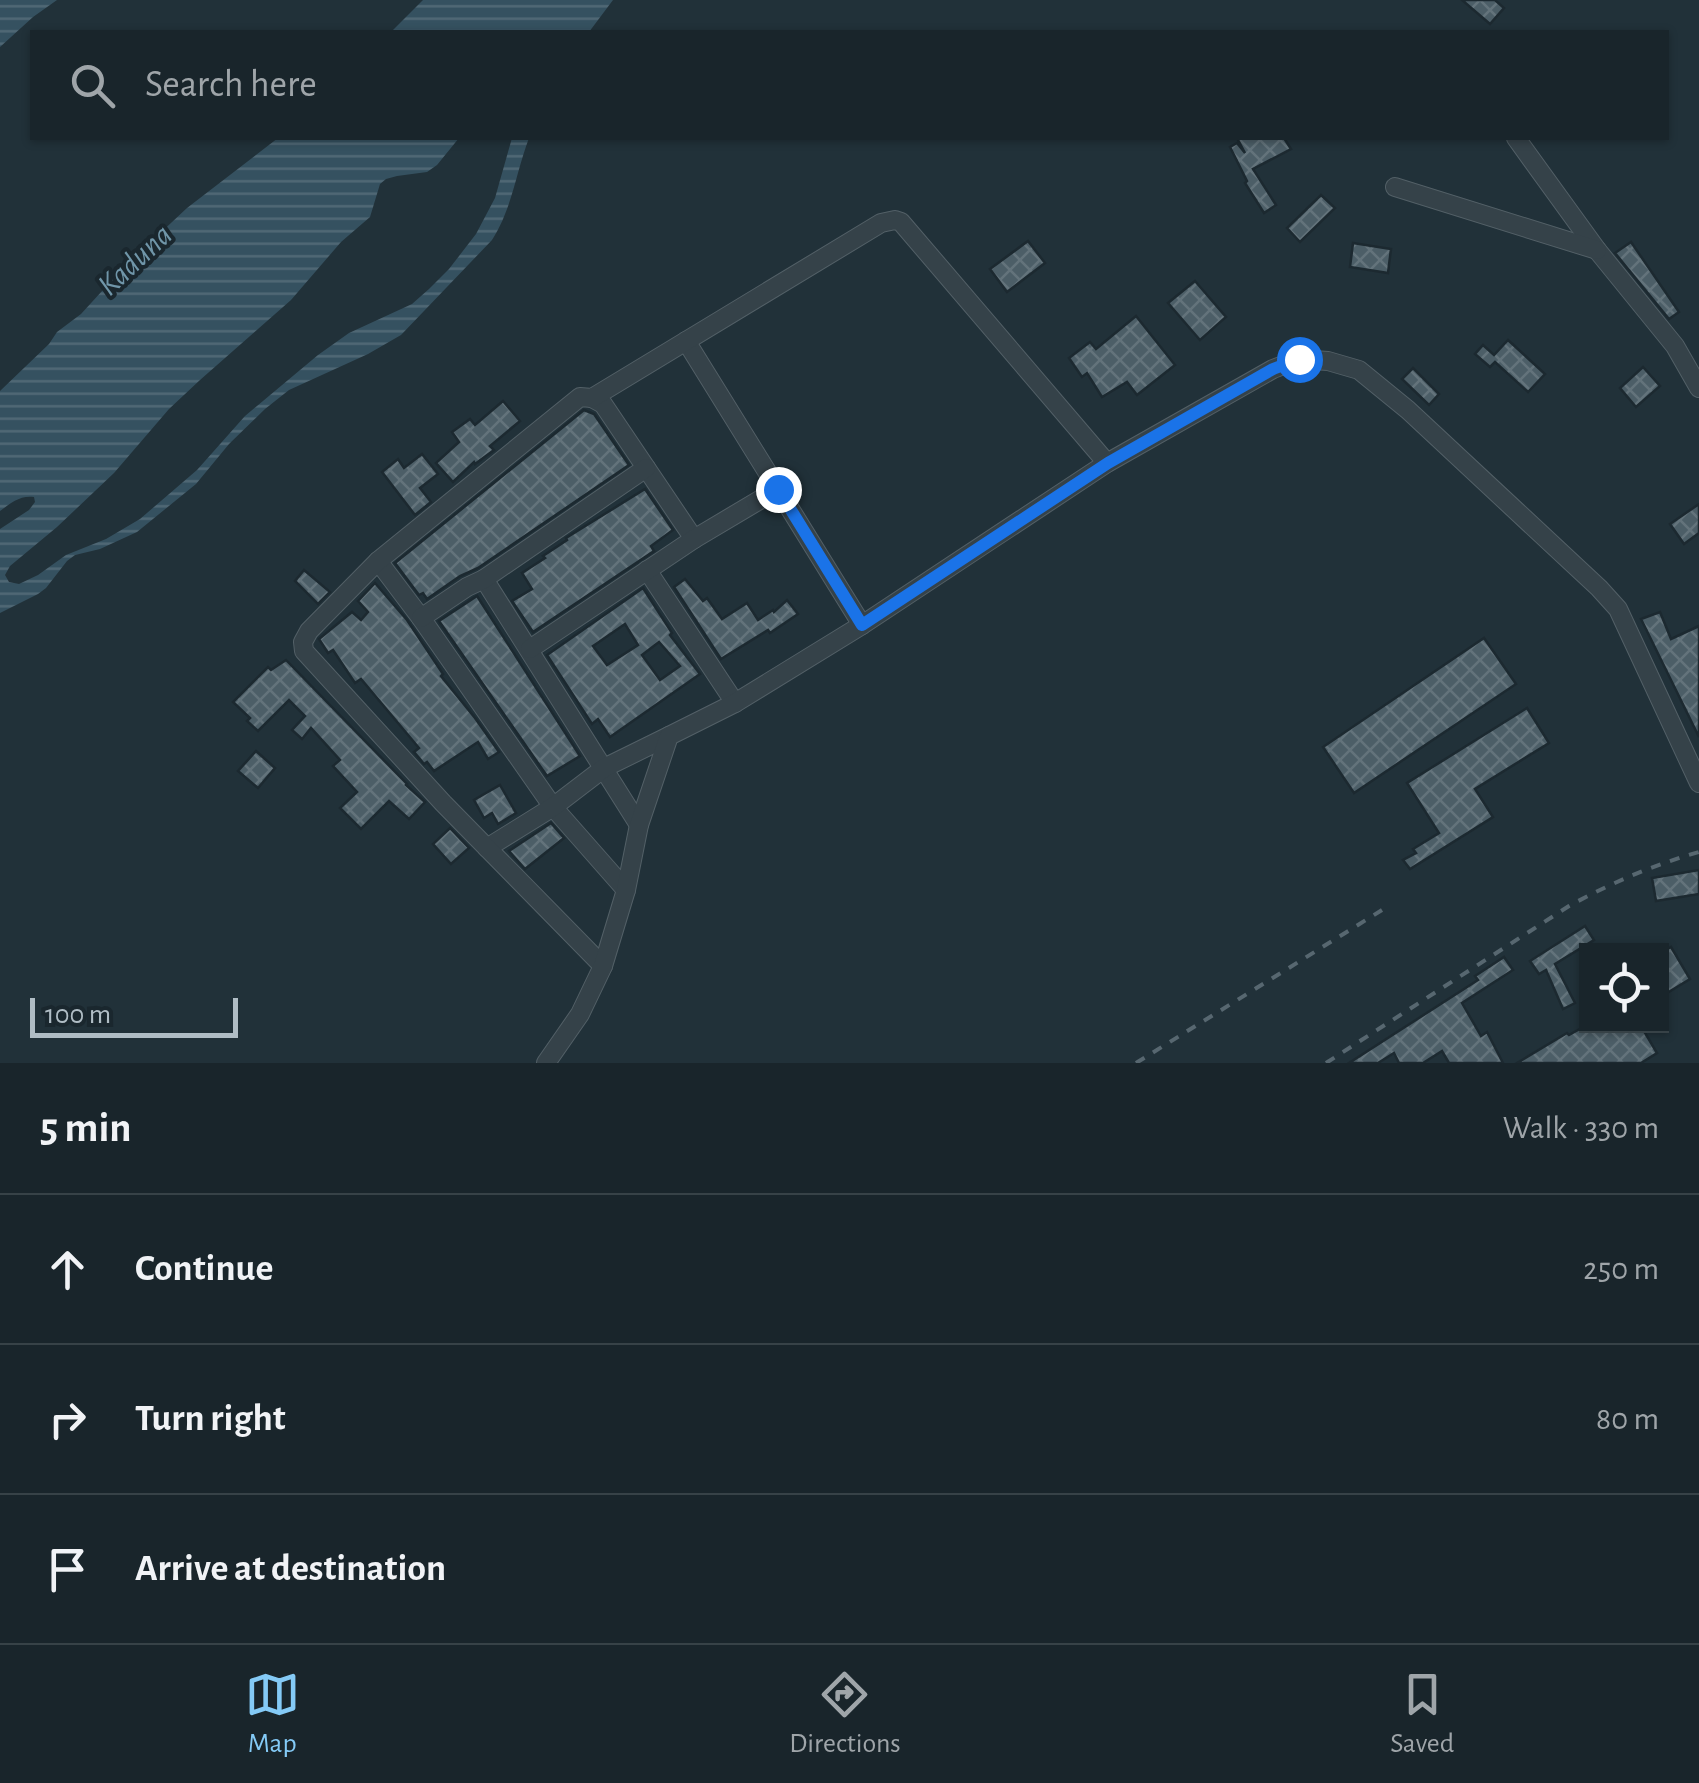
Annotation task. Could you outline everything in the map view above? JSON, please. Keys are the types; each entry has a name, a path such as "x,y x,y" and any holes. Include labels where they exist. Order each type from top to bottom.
{"street":[{"path":"1517,140 1597,250 1676,346 1699,388"},
{"path":"1395,187 1597,250"},
{"path":"592,398 881,222 894,220 901,222 1108,463"},
{"path":"686,340 862,625"},
{"path":"488,848 553,807 604,768 734,703 862,625 1108,463 1273,369 1299,359 1328,361 1359,370 1408,410 1600,588 1618,609 1699,783"},
{"path":"602,966 304,650 302,642 378,561 580,397 603,404 694,539"},
{"path":"421,618 646,468"},
{"path":"530,650 694,539 778,489"},
{"path":"378,561 553,807 626,890"},
{"path":"647,570 734,703"},
{"path":"484,579 640,826"},
{"path":"546,1063 580,1014 602,966 626,890 640,826 670,736"}],"water":[{"path":"0,0 57,0 0,47"},
{"path":"423,0 613,0 590,30 393,30"},
{"name":"Kaduna","path":"275,140 457,140 427,172 397,176 380,184 370,217 341,242 291,300 169,409 114,473 10,566 5,575 9,582 19,584 38,575 66,555 106,539 140,519 197,470 245,416 318,355 349,333 412,304 449,269 476,234 495,198 511,140 528,140 509,203 492,240 401,335 289,390 229,444 196,484 137,532 100,549 75,555 46,588 0,613 0,529 35,502 34,497 24,497 0,511 0,391 187,208"}],"building":[{"path":"1462,0 1495,0 1504,8 1490,24"},
{"path":"1238,140 1285,140 1291,149 1253,169 1276,205 1264,213 1245,183 1230,147 1237,143 1245,153"},
{"path":"1321,195 1335,208 1300,242 1287,228"},
{"path":"1028,241 1045,263 1007,292 990,269"},
{"path":"1631,242 1679,312 1669,319 1615,253"},
{"path":"1353,243 1391,249 1388,273 1350,267"},
{"path":"1195,281 1226,317 1200,340 1168,303"},
{"path":"1136,316 1175,365 1137,395 1127,382 1102,397 1087,373 1082,377 1069,358 1090,342 1096,349"},
{"path":"1508,340 1545,374 1528,392 1495,362 1490,367 1475,354 1483,345 1494,355"},
{"path":"1643,367 1660,386 1636,407 1620,388"},
{"path":"1413,368 1439,394 1429,405 1402,379"},
{"path":"503,401 520,421 490,446 494,450 453,482 436,463 459,442 452,432 470,419 475,425"},
{"path":"584,410 594,414 629,465 478,568 427,599 423,593 419,595 395,563"},
{"path":"422,454 438,474 420,488 431,502 415,515 382,472 398,459 404,468"},
{"path":"645,489 673,530 651,546 654,551 533,632 512,601 532,589 522,573 566,538"},
{"path":"1699,504 1699,533 1684,544 1670,524"},
{"path":"304,570 330,592 318,604 295,581"},
{"path":"685,579 703,601 707,598 722,619 747,603 758,620 787,600 798,614 721,659 674,587"},
{"path":"375,583 407,620 441,676 499,752 488,759 478,742 434,771 414,752 419,748 361,679 355,683 333,650 328,653 319,639 352,612 361,620 368,612 358,601"},
{"path":"643,588 670,635 700,674 610,737 598,719 592,724 547,655","holes":["625,624 638,645 607,665 593,646","659,642 680,666 660,680 642,655"]},
{"path":"477,596 580,756 547,776 439,621"},
{"path":"1660,612 1671,639 1699,626 1699,737 1641,619"},
{"path":"1484,638 1516,684 1354,793 1323,747"},
{"path":"286,660 425,802 409,819 389,801 361,829 340,808 357,792 333,766 340,760 311,728 302,739 292,730 305,716 289,700 258,731 247,721 250,718 233,702 268,667 271,670"},
{"path":"1527,708 1549,743 1475,789 1493,817 1410,869 1403,860 1439,833 1407,783"},
{"path":"256,751 275,768 258,788 238,771"},
{"path":"500,785 516,813 498,824 492,813 484,818 474,800"},
{"path":"551,823 564,838 525,869 509,851"},
{"path":"450,828 469,848 451,864 433,844"},
{"path":"1699,870 1699,894 1656,901 1652,878"},
{"path":"1585,926 1594,940 1579,943 1579,949 1555,964 1575,1003 1563,1009 1546,970 1539,974 1530,961"},
{"path":"1669,948 1690,979 1669,992"},
{"path":"1504,957 1513,970 1462,1003 1481,1036 1487,1032 1503,1063 1449,1063 1442,1051 1423,1063 1399,1063 1394,1053 1378,1063 1349,1063 1478,980 1475,976"},
{"path":"1579,1029 1579,1033 1645,1033 1657,1053 1641,1063 1517,1063"}],"railway":[{"path":"1326,1063 1569,906 1632,875 1699,852"},
{"path":"1136,1063 1382,910"}],"route":[{"path":"778,489 862,625 1108,463 1273,369 1299,359"}]}
